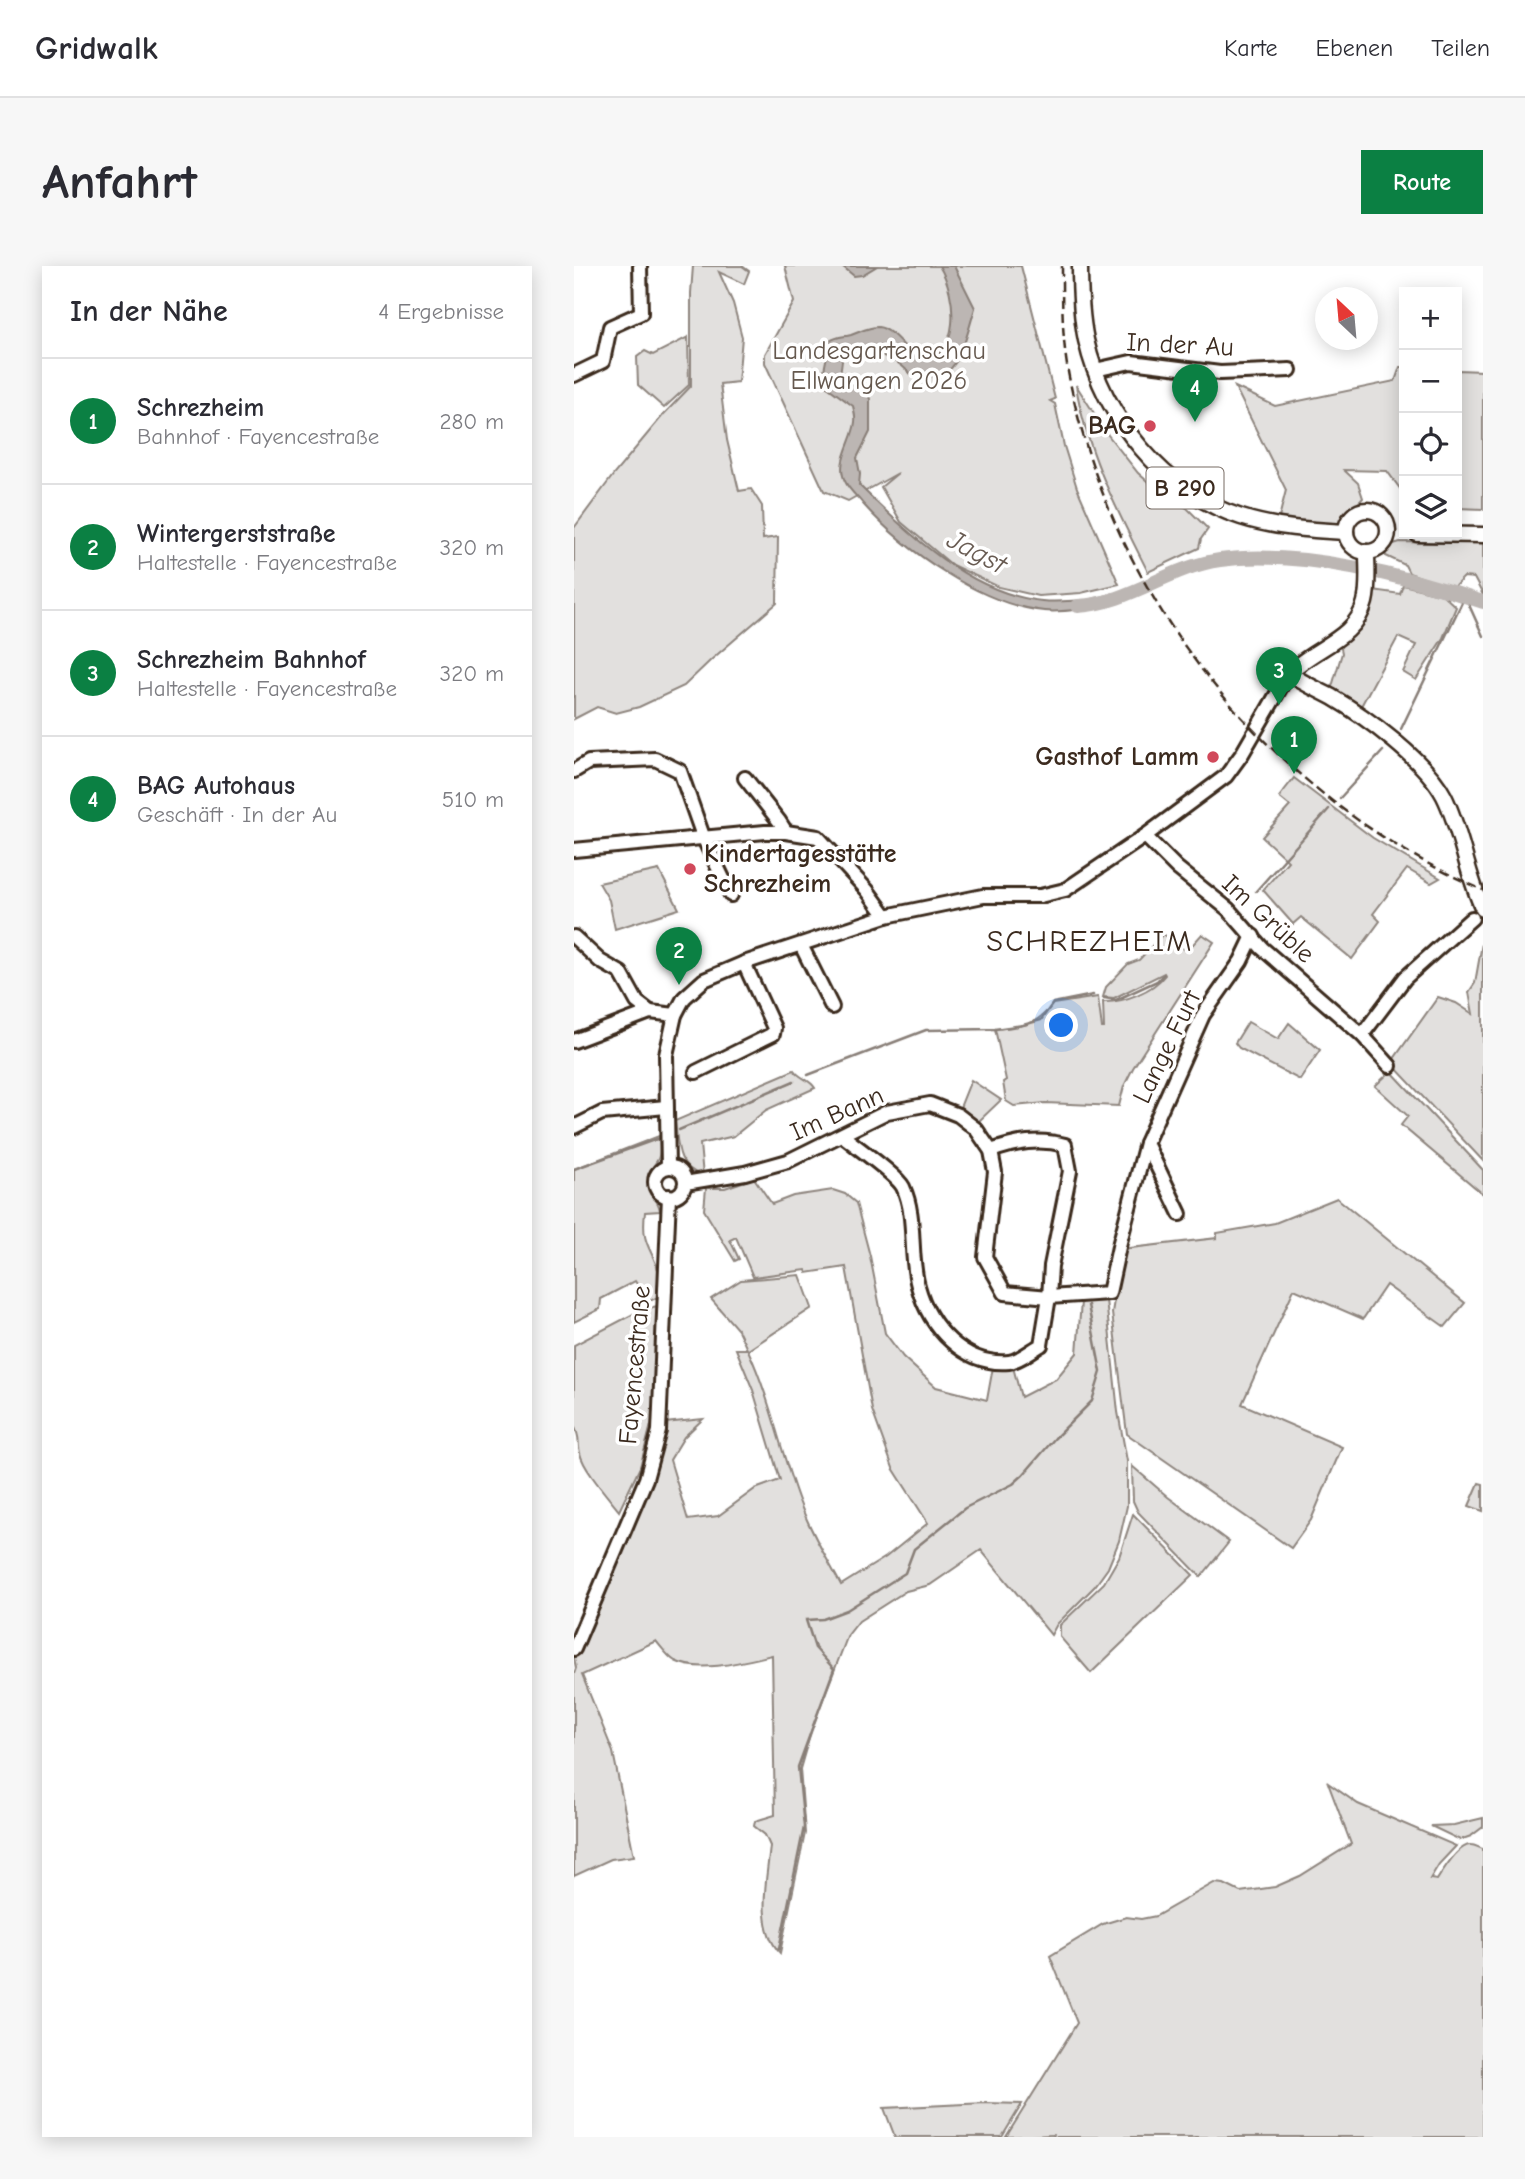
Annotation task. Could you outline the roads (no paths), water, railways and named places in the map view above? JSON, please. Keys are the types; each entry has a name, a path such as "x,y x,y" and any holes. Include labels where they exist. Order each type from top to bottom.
{"main road":[{"name":"B 290","path":"1080,266 1083,322 1095,370"},
{"name":"In der Au","path":"1095,370 1117,415 1135,441 1171,477 1200,498 1239,516 1281,528 1346,533"},
{"path":"1368,509 1381,514 1386,520 1389,533 1384,545 1367,557 1355,548 1346,533 1350,519 1361,510 1368,509"},
{"path":"1389,533 1399,534"},
{"path":"1462,535 1483,535"},
{"name":"Fayencestraße","path":"1289,673 1300,662 1348,632 1360,616 1366,601 1367,557"},
{"path":"1289,673 1353,710 1420,764 1434,779 1452,815 1465,854 1477,914"}],"street":[{"path":"574,374 603,361 610,327 641,313 640,266"},
{"name":"In der Au","path":"1095,370 1130,362 1220,373 1290,370"},
{"name":"Fayencestraße","path":"574,1649 642,1491 659,1431 669,1196 660,1193 656,1185 657,1175 668,1167 666,1055 675,1015 684,998 704,980 744,963 886,916 983,896 1040,896 1065,890 1145,836 1226,776 1242,754 1289,673"},
{"path":"574,771 589,762 654,759 680,771 704,839 732,895"},
{"path":"745,778 786,832"},
{"path":"574,850 765,832 786,832 818,838 867,890 886,916"},
{"name":"Im Grüble","path":"1145,836 1177,868 1228,909 1262,948 1362,1035 1390,1066"},
{"path":"1362,1035 1405,978 1477,914"},
{"name":"Lange Furt","path":"1049,1297 1109,1293 1146,1143 1203,1015 1241,961 1254,936"},
{"path":"574,937 600,961 621,973 637,1002 650,1012"},
{"path":"801,945 832,1007"},
{"path":"696,1072 773,1034 774,1028 744,963"},
{"path":"574,1041 650,1012 675,1015"},
{"name":"Im Bann","path":"685,1183 746,1173 788,1161 887,1112 930,1104 958,1115 976,1129 991,1151"},
{"path":"574,1128 602,1113 666,1107"},
{"path":"842,1135 902,1184 910,1207 912,1249 918,1287 929,1314 948,1339 974,1358 1011,1363 1041,1345 1049,1297 1051,1266 1070,1171 1065,1144 1037,1141 1009,1144 991,1151 995,1171 985,1257 1005,1293 1049,1297"},
{"name":"Lange Furt","path":"1146,1143 1180,1214"},
{"path":"668,1167 680,1171 685,1183 678,1194 669,1196"}],"waterway":[{"name":"Jagst","path":"1078,606 1115,599 1201,564 1251,558 1284,558 1353,567 1421,583 1483,602"},
{"path":"1465,596 1483,636"},
{"path":"1401,729 1465,596"},
{"path":"1340,798 1383,751"},
{"path":"1256,891 1329,809"},
{"path":"1104,998 1116,1000 1157,981 1164,974"},
{"path":"808,1075 926,1030 995,1029 1023,1025 1041,1020 1053,1003 1093,995"},
{"path":"679,1130 794,1081"},
{"path":"574,1169 657,1139"},
{"path":"779,1949 804,1827 798,1767 834,1669 815,1648 806,1620 823,1619 847,1610 905,1573 914,1549 965,1508 1013,1484 1092,1401 1101,1372 1088,1305"}],"railway":[{"path":"1062,266 1063,322 1069,377 1091,460 1123,539 1164,614 1213,684 1271,747 1335,804 1406,851 1483,890"}],"place":[{"name":"BAG Autohaus","path":"1195,422"},
{"name":"BAG","path":"1150,426"},
{"name":"Schrezheim Bahnhof","path":"1279,705"},
{"name":"Gasthof Lamm","path":"1213,757"},
{"name":"Schrezheim","path":"1294,774"},
{"name":"Kindertagesstätte Schrezheim","path":"690,869"},
{"name":"Wintergerststraße","path":"679,985"}],"district":[{"name":"SCHREZHEIM","path":"1090,941"}],"park label":[{"name":"Landesgartenschau Ellwangen 2026","path":"879,366"}]}
